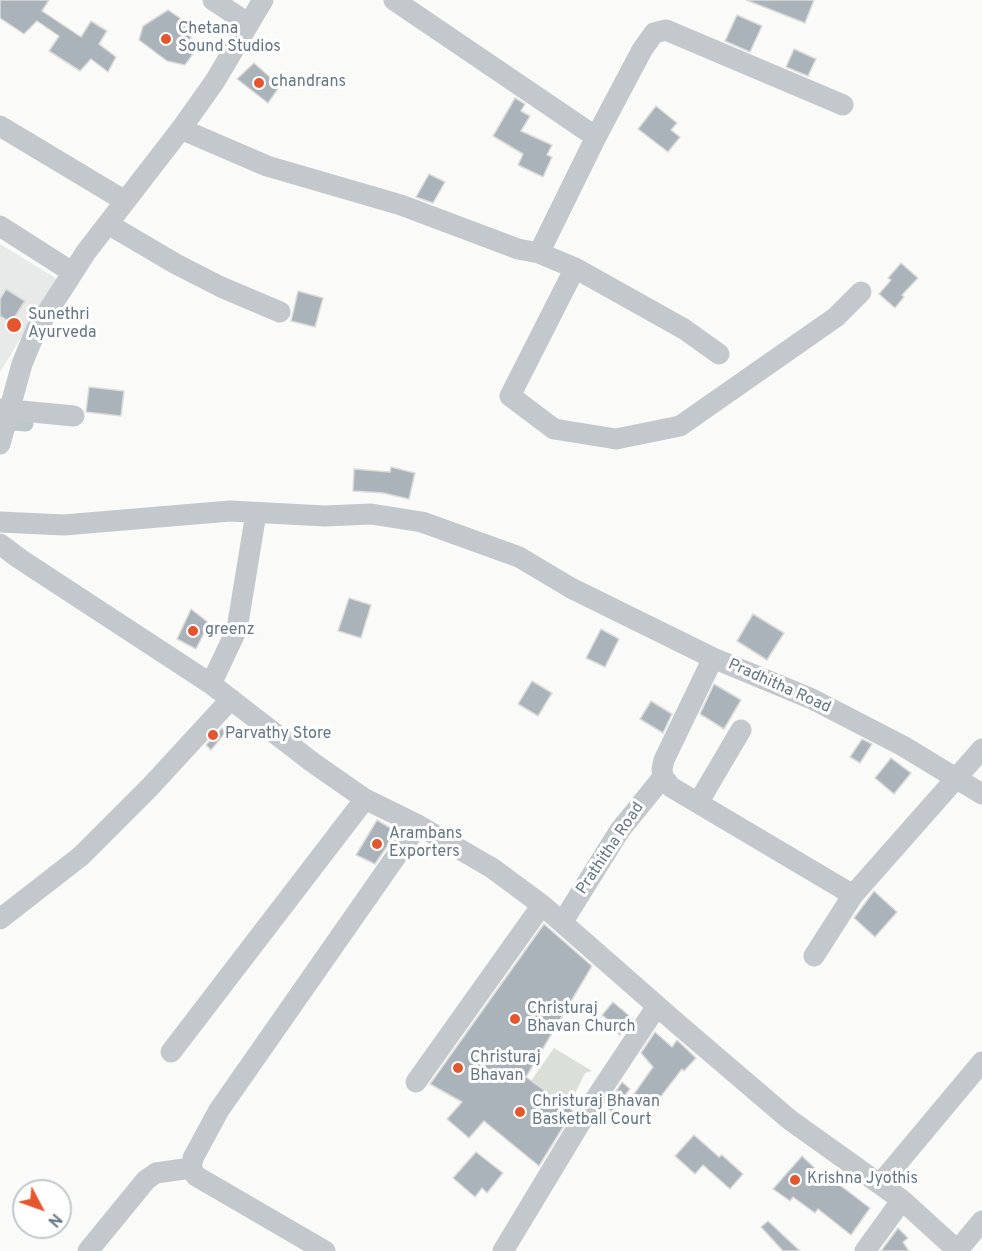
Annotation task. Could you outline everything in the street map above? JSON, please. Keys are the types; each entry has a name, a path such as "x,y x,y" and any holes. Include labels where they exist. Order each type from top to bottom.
{"street":[{"path":"213,0 249,24"},
{"path":"0,444 4,410 36,330 72,272 215,81 263,0"},
{"path":"394,0 596,137"},
{"path":"539,253 596,137 642,50 654,33 666,30 843,105"},
{"path":"0,126 125,201"},
{"path":"181,129 267,166 401,205 518,249 539,253 575,268 684,328 718,354"},
{"path":"108,224 176,264 221,287 280,312"},
{"path":"0,226 72,272"},
{"path":"575,268 510,396 554,429 616,439 680,426 836,317 861,292"},
{"path":"4,410 74,416"},
{"name":"Pradhitha Road","path":"0,522 64,525 230,511 325,516 371,514 422,522 519,557 571,588 713,658 812,699 903,746 982,794"},
{"path":"211,684 237,629 256,513"},
{"path":"0,544 211,684 312,762 365,799 418,825 492,868 542,905 790,1120 902,1200 957,1251 982,1221"},
{"path":"713,658 664,760 663,777 671,787 853,895"},
{"path":"0,919 81,856 150,787 231,699"},
{"path":"698,803 741,730"},
{"path":"814,956 853,895 982,749"},
{"name":"Prathitha Road","path":"562,923 620,830 663,777"},
{"path":"171,1052 365,799"},
{"path":"325,1251 196,1176 191,1168 193,1158 219,1110 418,825"},
{"path":"416,1082 542,905"},
{"path":"503,1251 588,1110 657,1006"},
{"path":"880,1184 982,1062"},
{"path":"88,1251 146,1180 156,1173 191,1168"},
{"path":"865,1251 902,1200"}],"shaded area":[{"name":"Sunethri Ayurveda","path":"0,244 57,279 0,372"},
{"path":"554,1048 592,1071 585,1073 568,1108 531,1081"}],"building":[{"path":"0,0 49,0 42,11 81,37 91,21 107,31 99,44 116,57 108,72 91,59 80,71 49,51 59,36 37,21 24,34 0,18"},
{"path":"746,0 814,0 805,23"},
{"name":"Chetana Sound Studios","path":"168,10 196,29 190,38 200,44 185,65 167,61 139,40 143,26"},
{"path":"737,15 762,26 750,52 725,41"},
{"path":"794,49 816,59 808,76 786,67"},
{"name":"chandrans","path":"254,63 280,86 268,103 237,79"},
{"path":"515,98 525,104 521,111 530,116 521,131 552,145 547,155 552,157 543,177 518,165 523,154 493,136"},
{"path":"656,106 677,123 671,130 680,137 668,152 638,129"},
{"path":"429,174 445,182 433,203 416,197"},
{"path":"901,263 918,278 902,295 904,297 895,308 879,294 891,280 888,278"},
{"path":"6,289 25,301 11,323 0,316 0,299"},
{"path":"298,291 323,298 315,327 291,321"},
{"path":"89,387 124,391 121,416 86,412"},
{"path":"391,467 415,473 409,499 383,493 353,491 354,469 390,472"},
{"path":"349,598 371,605 361,638 338,631"},
{"name":"greenz","path":"191,609 209,623 196,649 177,639"},
{"path":"753,614 784,633 767,660 737,641"},
{"path":"601,629 619,639 605,667 586,658"},
{"path":"532,681 552,693 538,716 518,704"},
{"path":"714,684 741,700 724,729 700,714"},
{"path":"651,701 672,714 663,733 640,719"},
{"path":"222,728 226,732 211,750 206,745"},
{"path":"862,739 872,744 860,763 850,757"},
{"path":"891,758 911,773 894,794 875,778"},
{"name":"Arambans Exporters","path":"377,820 397,832 375,864 356,855"},
{"path":"874,891 897,912 875,937 854,918"},
{"name":"Christuraj Bhavan Church","path":"544,924 592,966 526,1077 573,1111 539,1166 484,1121 469,1138 447,1119 462,1102 430,1084"},
{"path":"613,1002 633,1019 620,1035 604,1022 607,1019 602,1015"},
{"path":"655,1032 672,1047 677,1040 696,1058 684,1071 682,1069 652,1108 634,1094 653,1067 641,1053"},
{"path":"622,1082 630,1089 612,1112 606,1107"},
{"path":"694,1135 743,1174 730,1189 703,1165 695,1174 675,1156"},
{"path":"476,1152 503,1173 487,1193 482,1188 475,1197 453,1178"},
{"path":"802,1156 822,1175 824,1173 870,1208 851,1235 818,1209 815,1213 793,1197 790,1201 773,1189"},
{"path":"768,1221 800,1251 783,1251 761,1227"},
{"path":"898,1228 908,1238 903,1242 909,1251 881,1251"}],"waterway":[{"path":"14,423 26,424"}],"place":[{"name":"Chetana Sound Studios","path":"166,39"},
{"name":"chandrans","path":"259,83"},
{"name":"Sunethri Ayurveda","path":"14,325"},
{"name":"greenz","path":"193,631"},
{"name":"Parvathy Store","path":"213,735"},
{"name":"Arambans Exporters","path":"377,844"},
{"name":"Christuraj Bhavan Church","path":"515,1019"},
{"name":"Christuraj Bhavan","path":"458,1068"},
{"name":"Christuraj Bhavan Basketball Court","path":"520,1112"},
{"name":"Krishna Jyothis","path":"795,1180"}]}
